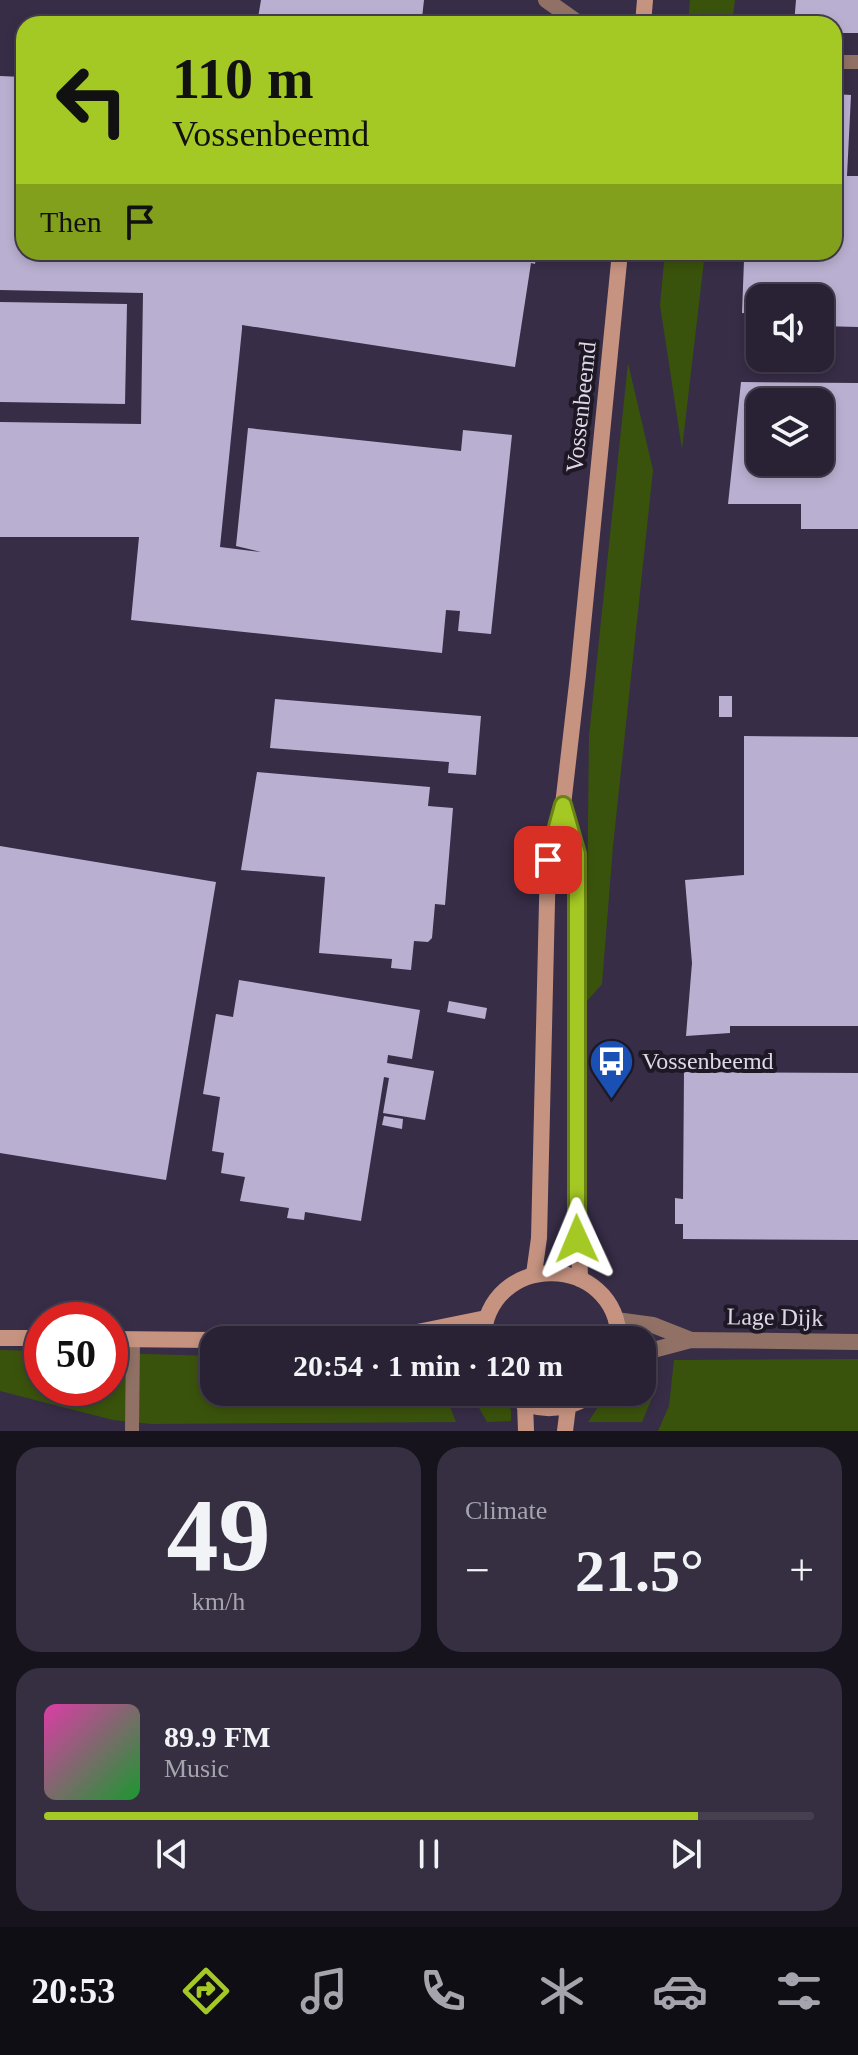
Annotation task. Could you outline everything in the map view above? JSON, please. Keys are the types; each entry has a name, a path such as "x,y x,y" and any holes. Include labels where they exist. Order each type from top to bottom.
{"main road":[{"name":"Vossenbeemd","path":"534,1274 539,1238 548,860 563,805 619,260"},
{"name":"Vossenbeemd","path":"563,805 577,854 576,1144 580,1279"},
{"path":"485,1326 495,1301 511,1285 534,1274 562,1273 580,1279 607,1301 617,1326"},
{"path":"447,1326 486,1318"},
{"path":"0,1338 24,1338"},
{"path":"128,1339 200,1340"},
{"path":"525,1406 526,1431"},
{"path":"534,1406 568,1407 565,1431"}],"street":[{"path":"546,0 569,16"},
{"name":"Lage Dijk","path":"616,1320 653,1325 691,1340"},
{"name":"Lage Dijk","path":"656,1349 691,1340 858,1342"}],"lane":[{"path":"132,1431 133,1339"}],"green space":[{"path":"690,0 735,0 733,16 689,16"},
{"path":"664,260 704,260 682,449 660,305"},
{"path":"628,363 653,470 613,846 602,984 586,1002 589,736"},
{"path":"0,1350 24,1351 24,1397 0,1391"},
{"path":"128,1354 200,1356 200,1406 450,1406 456,1422 151,1424 113,1420 58,1406 128,1406"},
{"path":"858,1359 858,1431 658,1431 669,1406 674,1360"},
{"path":"478,1406 508,1406 511,1410 511,1421 487,1422"},
{"path":"599,1406 649,1406 642,1422 588,1422"}],"building":[{"path":"261,0 424,0 422,16 258,16"},
{"path":"796,0 858,0 858,33 842,33 842,16 795,16"},
{"path":"0,76 16,77 16,260 536,260 535,264 531,263 515,367 242,325 220,547 261,552 236,546 248,428 461,451 463,430 512,435 491,634 458,631 460,611 446,610 442,653 131,620 139,537 0,537 0,422 141,424 143,293 0,290"},
{"path":"842,94 851,95 847,176 858,176 858,327 834,326 834,284 746,284 746,313 742,313 744,260 842,260"},
{"path":"0,302 127,304 125,404 0,402"},
{"path":"741,382 858,383 858,529 801,529 801,504 728,504"},
{"path":"719,696 732,696 732,717 719,717"},
{"path":"275,699 481,716 476,775 448,773 449,762 270,748"},
{"path":"744,736 858,737 858,1026 730,1026 730,1033 686,1036 692,963 685,880 744,875"},
{"path":"257,772 430,787 428,806 453,808 445,905 435,904 432,938 428,942 414,941 411,970 391,968 392,959 319,953 325,877 241,870"},
{"path":"0,846 216,882 166,1180 0,1153"},
{"path":"239,980 420,1010 412,1059 388,1055 387,1063 434,1071 425,1120 383,1113 389,1078 384,1077 361,1221 305,1212 304,1220 287,1218 289,1208 240,1201 245,1177 221,1173 224,1153 212,1151 220,1097 203,1094 216,1014 233,1017"},
{"path":"449,1001 487,1008 485,1019 447,1012"},
{"path":"684,1072 858,1073 858,1240 683,1239 683,1224 675,1224 675,1198 683,1199"},
{"path":"384,1116 403,1119 402,1129 382,1125"}],"place":[{"name":"Vossenbeemd","path":"611,1100"}],"route":[{"path":"548,860 563,805 577,854 577,1239"}]}
